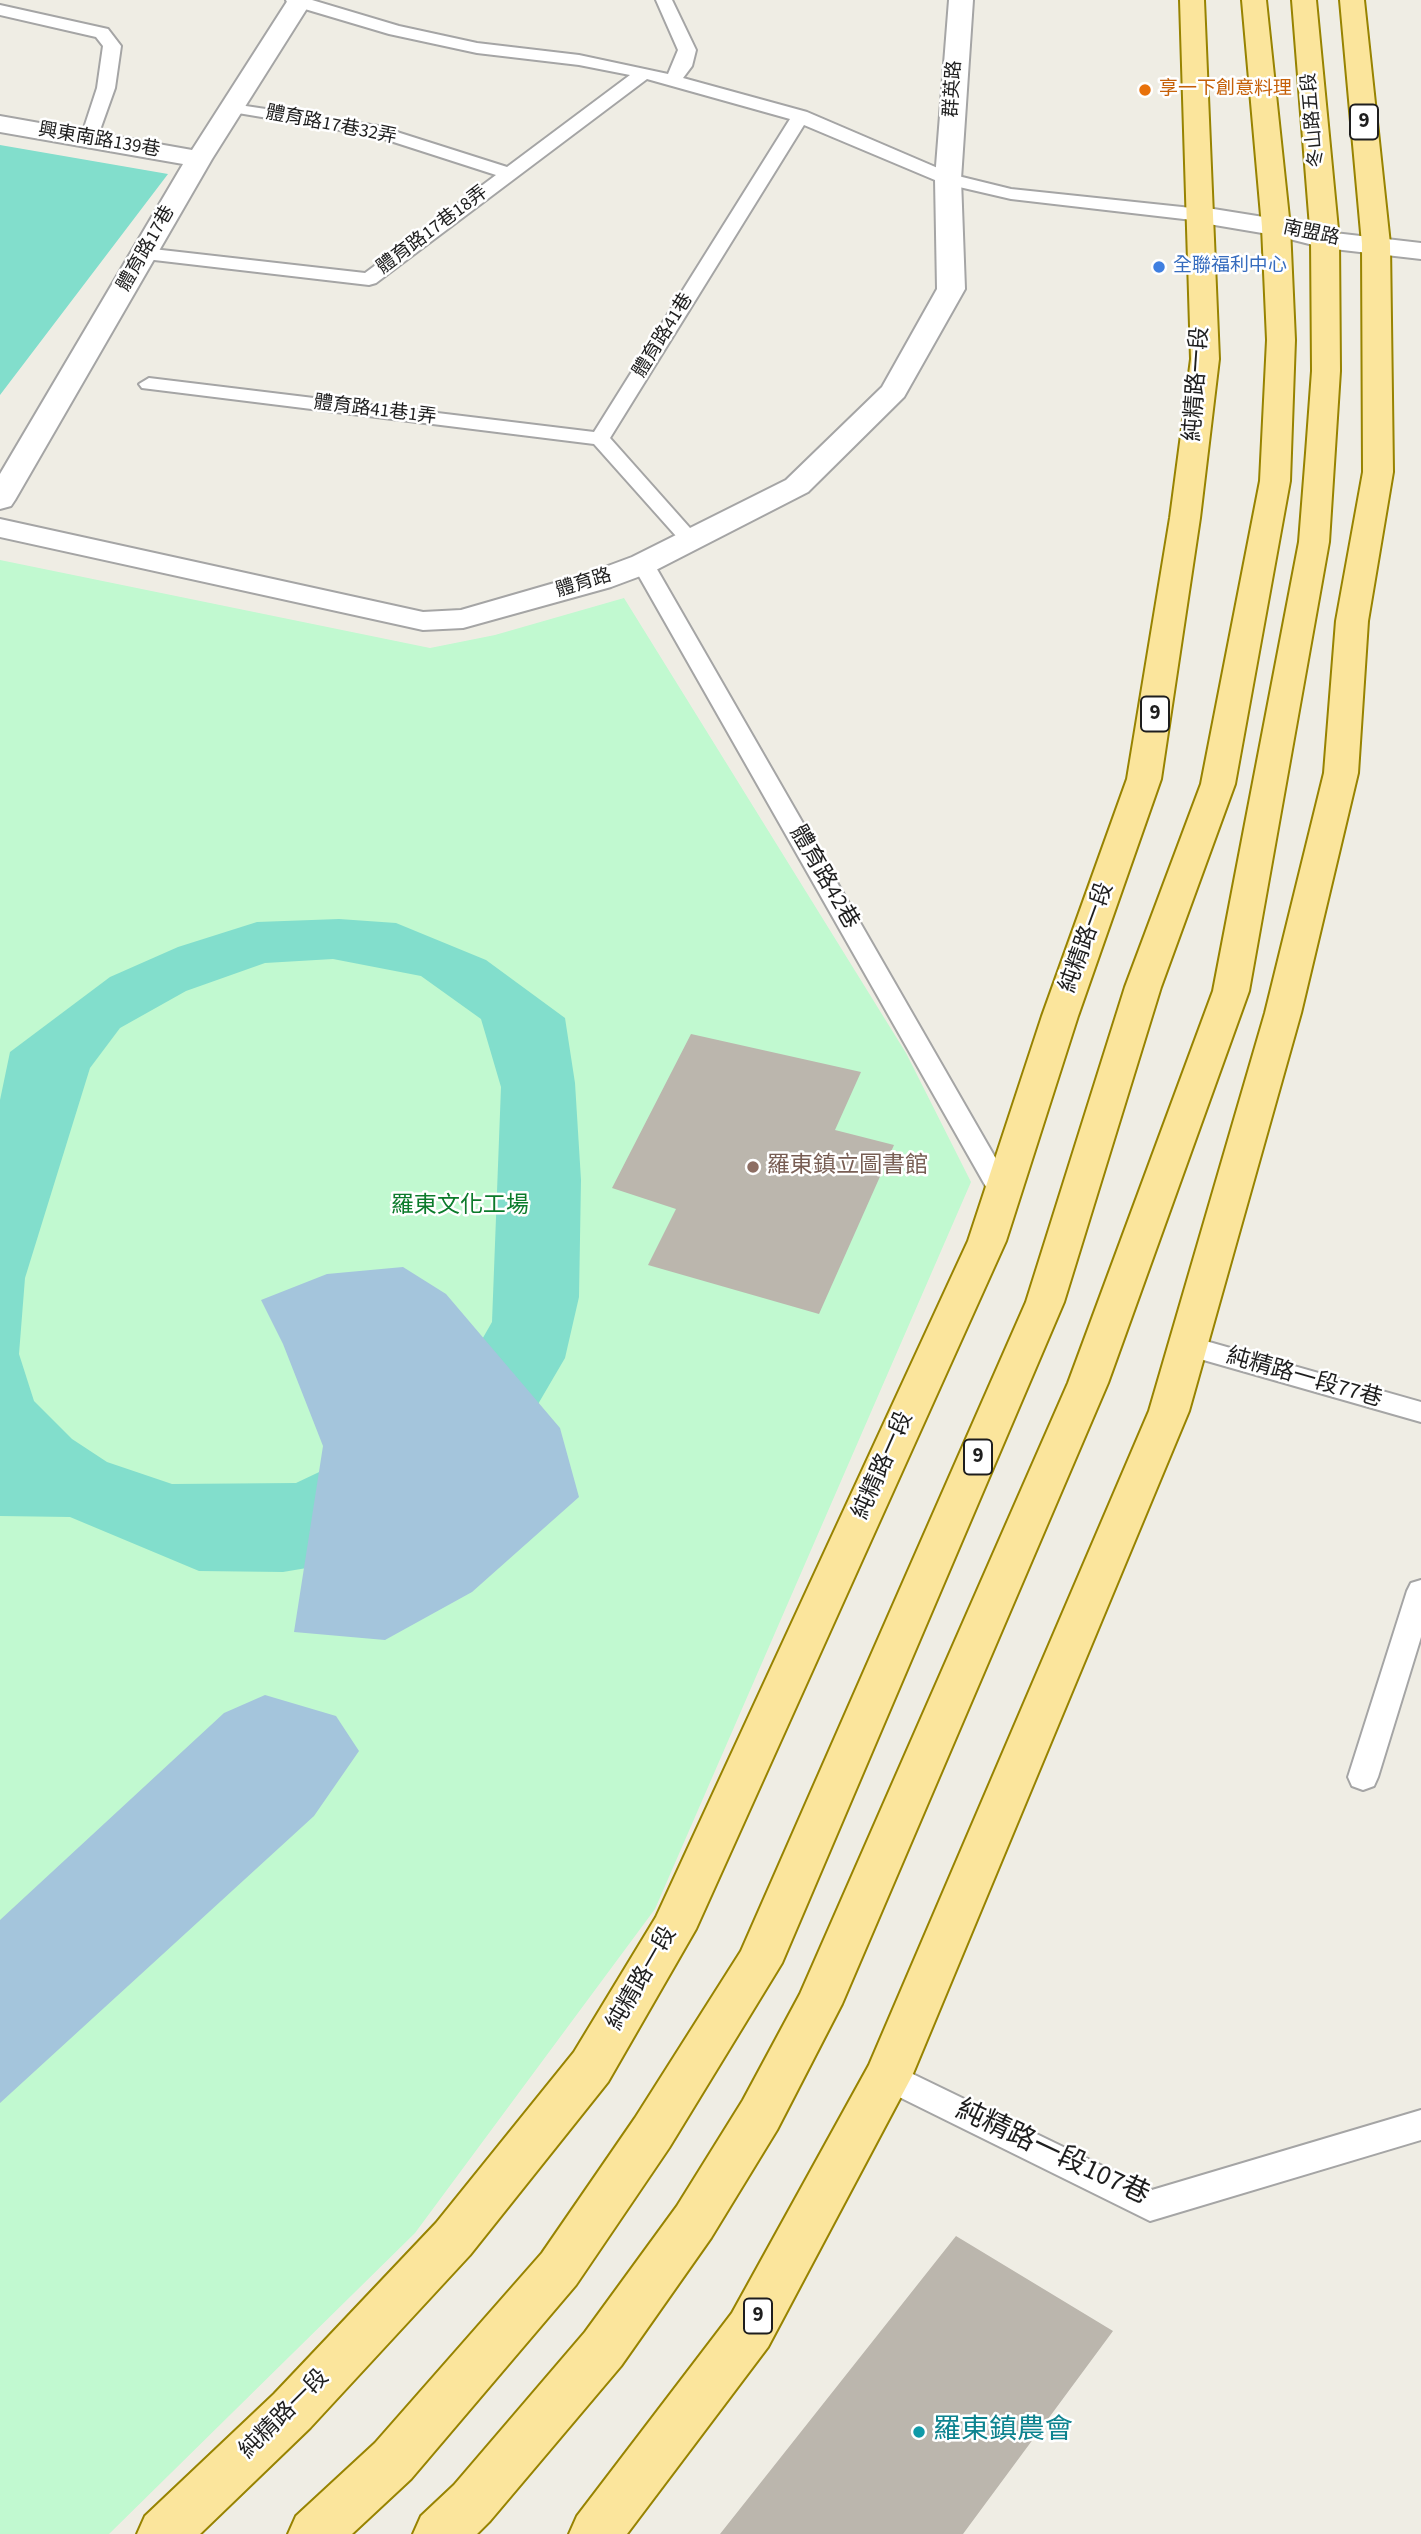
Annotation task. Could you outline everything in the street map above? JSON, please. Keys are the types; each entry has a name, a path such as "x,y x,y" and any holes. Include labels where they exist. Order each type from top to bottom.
{"main road":[{"name":"9","path":"1192,0 1201,215"},
{"name":"9","path":"314,2534 393,2461 559,2269 652,2133 759,1963 1045,1302 1143,987 1218,784 1275,481 1281,340 1276,227 1254,0"},
{"name":"冬山路五段","path":"1304,0 1325,240"},
{"name":"9","path":"595,2534 750,2330 888,2076 1169,1411 1283,1013 1341,773 1352,621 1378,472 1376,244 1352,0"},
{"name":"純精路一段","path":"163,2534 292,2411 453,2239 591,2067 673,1929 987,1241 1060,1016 1144,779 1185,518 1205,359 1201,215"},
{"name":"9","path":"439,2534 472,2503 603,2349 694,2222 760,2115 819,2004 1088,1384 1231,991 1314,542 1326,371 1325,240"}],"street":[{"name":"群英路","path":"948,178 961,0"},
{"name":"體育路17巷","path":"0,500 199,159 298,1"},
{"name":"興東南路139巷","path":"0,124 199,159"},
{"name":"體育路","path":"0,528 423,621 463,619 600,580 643,564 797,486 894,391 951,289 948,178"},
{"name":"南盟路","path":"1201,215 1276,227 1325,240 1421,251"}],"lane":[{"path":"664,0 687,50 683,66 673,80"},
{"path":"298,1 395,30 477,48 579,60 673,80 801,116 948,178 1011,194 1201,215"},
{"path":"0,10 102,33 112,46 106,88 89,140"},
{"name":"體育路17巷18弄","path":"144,254 369,279 644,73"},
{"name":"體育路17巷32弄","path":"232,107 378,131 510,174"},
{"name":"體育路41巷","path":"600,439 801,116"},
{"name":"體育路41巷1弄","path":"149,384 600,439"},
{"path":"600,439 691,541"},
{"name":"體育路42巷","path":"643,564 1002,1192"},
{"name":"純精路一段77巷","path":"1188,1346 1421,1412"},
{"path":"1363,1777 1421,1591"},
{"name":"純精路一段107巷","path":"888,2076 1150,2206 1421,2125"}],"green space":[{"name":"羅東文化工場","path":"0,560 430,648 495,635 624,598 906,1053 971,1182 655,1909 415,2233 109,2534 0,2534"}],"shaded area":[{"path":"0,145 168,174 0,395"},
{"path":"339,919 396,923 486,960 565,1018 575,1083 581,1180 579,1297 565,1358 510,1452 342,1562 283,1572 199,1571 70,1517 0,1516 0,1100 10,1052 110,977 178,947 257,922","holes":["333,959 421,976 481,1019 501,1087 492,1322 460,1378 412,1428 296,1483 172,1484 107,1462 72,1439 34,1401 19,1354 25,1278 90,1068 120,1028 186,991 265,963"]},
{"path":"403,1267 446,1294 560,1428 579,1497 472,1592 385,1640 294,1632 323,1446 283,1344 261,1300 327,1274"},
{"path":"265,1695 336,1716 359,1751 314,1816 0,2103 0,1920 224,1713"}],"building":[{"name":"羅東鎮立圖書館","path":"691,1034 861,1072 835,1130 894,1145 819,1314 648,1265 676,1209 612,1188"},
{"name":"羅東鎮農會","path":"956,2236 1113,2331 963,2534 720,2534"}],"place":[{"name":"享一下創意料理","path":"1145,90"},
{"name":"全聯福利中心","path":"1159,267"},
{"name":"羅東鎮立圖書館","path":"753,1167"},
{"name":"羅東鎮農會","path":"919,2432"}]}
